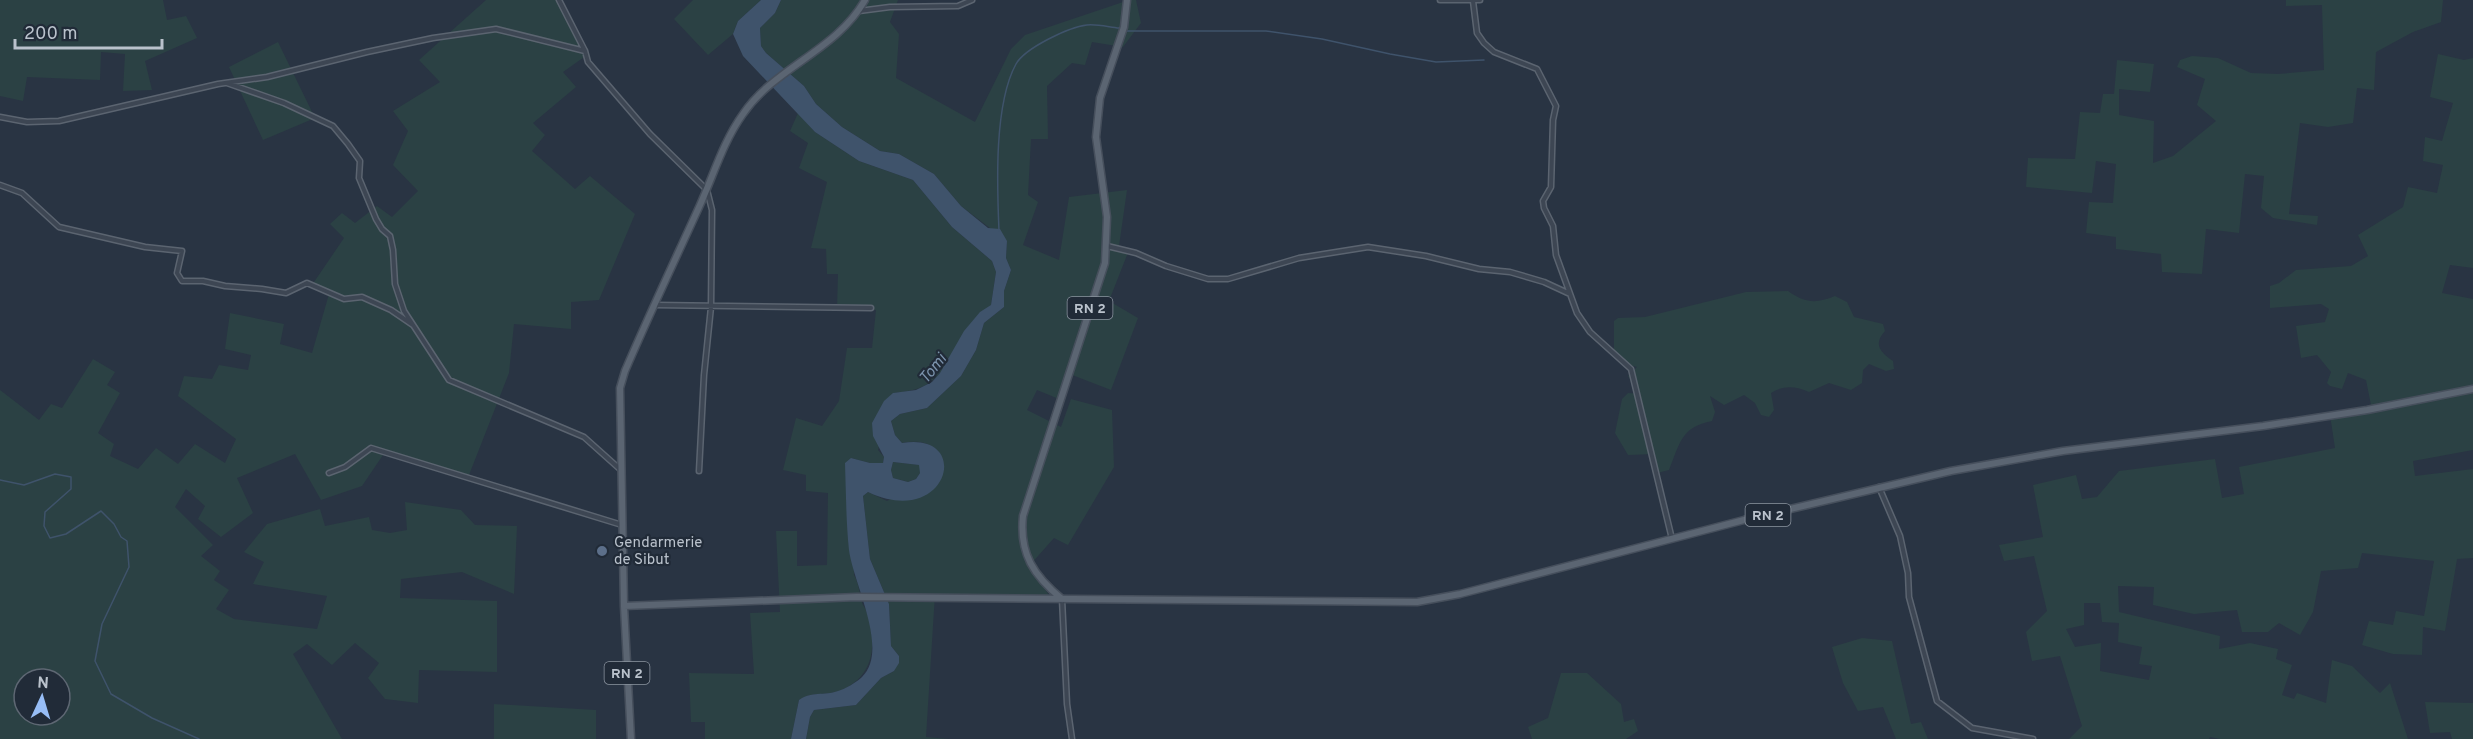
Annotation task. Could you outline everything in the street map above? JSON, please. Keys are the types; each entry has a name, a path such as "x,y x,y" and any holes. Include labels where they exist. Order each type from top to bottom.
{"main road":[{"name":"RN 2","path":"631,739 622,525 620,388 625,371 707,190 719,155 744,112 769,86 821,49 859,11 865,0"},
{"name":"RN 2","path":"1062,599 1045,586 1025,553 1021,534 1023,516 1105,263 1107,217 1096,137 1100,99 1124,27 1127,0"},
{"name":"RN 2","path":"624,606 857,597 1417,602 1460,594 1879,487 1951,471 2063,451 2263,426 2367,410 2473,389"}],"street":[{"path":"559,0 585,51 588,62 621,102 707,190 712,210 711,307 704,375 699,471"},
{"path":"859,11 890,7 958,6 972,0"},
{"path":"1440,0 1480,0"},
{"path":"1473,1 1477,33 1484,43 1494,52 1537,69 1556,106 1553,120 1551,187 1543,201 1553,226 1556,255 1577,313 1590,332 1631,369 1672,539"},
{"path":"0,117 27,122 59,121 433,38 496,29 585,51"},
{"path":"227,82 284,103 333,126 348,144 360,161 360,178 376,219 390,236 395,284 404,311 423,336 449,380 584,437 622,471"},
{"path":"0,185 22,193 59,227 146,247 182,251 177,273 182,281 203,280 225,286 262,289 286,294 308,283 344,299 363,297 391,310 410,323 423,336"},
{"path":"1107,246 1136,253 1166,266 1209,279 1228,279 1299,258 1368,247 1510,272 1544,282 1570,294"},
{"path":"655,305 871,308"},
{"path":"329,473 345,467 371,448 622,525"},
{"path":"1879,487 1900,536 1908,573 1909,597 1938,701 1972,728 2033,739"},
{"path":"1062,599 1067,704 1072,739"}],"green space":[{"path":"0,0 163,0 167,20 186,16 197,38 145,61 152,90 123,91 125,54 101,52 100,80 27,77 23,101 0,96"},
{"path":"486,0 556,0 587,55 563,72 576,87 533,123 545,135 532,151 575,189 590,176 635,214 599,300 571,302 571,329 514,324 509,373 469,475 385,452 362,486 321,500 295,454 237,478 253,513 221,537 198,519 205,506 186,489 175,507 213,545 201,556 220,571 214,580 229,590 216,609 234,619 317,629 327,596 253,584 264,562 244,552 267,524 320,509 325,526 369,517 372,530 390,533 407,530 405,502 461,510 475,525 517,526 514,594 462,572 401,579 400,598 497,601 497,672 419,670 418,703 385,699 368,678 379,663 355,643 332,665 307,644 293,654 342,739 0,739 0,390 39,420 51,404 62,408 93,359 115,372 107,385 120,393 98,433 114,444 110,456 138,469 156,448 178,464 195,444 225,463 236,439 178,396 184,376 212,379 219,365 248,370 251,355 225,349 230,313 284,324 280,344 312,353 329,294 312,285 344,238 330,224 342,213 355,223 377,206 392,217 418,191 393,165 408,131 393,111 440,82 419,60"},
{"path":"693,0 761,0 738,21 733,34 708,55 674,19"},
{"path":"781,0 898,0 890,22 899,34 896,78 975,122 1011,49 1025,35 1129,0 1136,0 1141,23 1123,47 1092,42 1085,65 1072,63 1047,86 1048,139 1031,139 1028,195 1038,202 1023,245 1059,260 1069,197 1127,190 1119,246 1129,250 1109,301 1138,318 1111,390 1067,373 1059,399 1037,390 1027,410 1061,427 1071,399 1112,410 1114,467 1068,545 1054,538 1030,565 1050,597 935,594 926,737 949,739 806,739 810,717 814,710 856,705 881,678 894,671 899,656 891,646 889,604 870,559 863,496 868,492 887,501 944,469 943,461 936,449 924,443 902,443 895,435 891,421 900,414 927,408 961,376 976,350 984,323 1004,307 1004,291 1011,270 1006,258 1007,241 961,206 934,174 899,154 880,151 842,127 816,104 804,86 766,53 761,46 760,28 775,13"},
{"path":"2286,0 2443,0 2441,22 2413,32 2376,52 2374,90 2357,88 2353,123 2328,127 2300,123 2289,214 2318,216 2317,225 2273,218 2261,208 2264,176 2245,174 2239,233 2206,229 2202,274 2162,272 2161,254 2116,249 2116,237 2086,233 2089,202 2113,203 2116,164 2096,161 2092,193 2026,187 2028,158 2075,159 2080,112 2100,113 2103,94 2114,94 2117,60 2154,64 2150,92 2119,89 2119,115 2154,121 2153,163 2173,156 2216,121 2197,105 2205,79 2177,67 2180,60 2192,56 2218,58 2251,73 2278,74 2324,70 2322,5 2286,6"},
{"path":"278,42 315,118 263,140 229,67"},
{"path":"2438,54 2464,60 2473,58 2473,268 2450,265 2442,293 2473,299 2473,450 2413,461 2415,476 2473,469 2473,558 2457,559 2445,631 2423,627 2422,655 2393,654 2362,645 2369,621 2393,625 2396,611 2424,616 2434,561 2362,553 2358,568 2321,571 2313,612 2300,635 2279,623 2268,632 2242,632 2237,610 2194,614 2153,605 2154,587 2118,586 2119,612 2220,636 2219,649 2250,643 2278,649 2276,659 2292,665 2282,695 2294,699 2297,693 2326,703 2332,660 2352,666 2380,693 2390,683 2408,739 2220,739 2210,737 2209,739 2069,739 2082,726 2060,656 2032,661 2026,632 2047,611 2034,556 2004,561 1999,545 2043,537 2033,485 2076,475 2082,499 2097,497 2119,471 2215,459 2222,498 2244,494 2239,467 2335,448 2330,415 2371,405 2366,380 2348,373 2342,389 2330,386 2327,383 2331,372 2317,355 2301,358 2296,326 2325,322 2329,309 2321,304 2270,308 2270,286 2279,283 2296,270 2351,266 2368,256 2358,235 2403,207 2408,187 2437,193 2443,165 2423,161 2425,137 2442,141 2453,103 2430,97","holes":["2084,603 2100,603 2102,622 2119,623 2118,642 2142,647 2139,664 2152,666 2149,680 2100,671 2101,643 2075,647 2066,629 2084,625"]},
{"path":"798,113 815,132 859,161 913,180 952,227 992,261 996,272 991,305 940,373 919,388 894,393 878,450 884,457 883,463 870,463 851,458 854,575 872,634 867,668 851,685 839,691 804,697 799,700 791,739 705,739 705,722 691,722 689,673 754,674 750,613 780,612 776,531 797,531 797,566 827,565 828,493 806,491 806,475 783,470 796,418 822,426 839,401 847,348 872,348 876,310 837,308 838,274 827,274 826,249 811,248 827,182 799,168 808,143 790,131"},
{"path":"1788,291 1811,301 1835,296 1847,302 1854,317 1883,324 1885,331 1879,344 1893,361 1894,369 1886,371 1869,364 1863,370 1862,383 1851,390 1829,383 1809,392 1799,388 1780,389 1771,393 1774,410 1769,417 1761,415 1755,403 1744,395 1724,405 1710,396 1715,412 1712,421 1694,427 1688,432 1679,444 1669,470 1657,473 1652,466 1656,458 1654,454 1628,455 1615,433 1622,399 1628,393 1640,394 1628,376 1637,367 1630,365 1614,350 1614,321 1618,318 1645,317 1746,292"},
{"path":"893,462 920,465 920,473 916,479 908,482 893,478 891,470"},
{"path":"1862,638 1892,641 1911,724 1921,722 1928,739 1896,739 1883,707 1858,711 1843,683 1832,647"},
{"path":"1561,673 1587,673 1621,704 1624,722 1634,719 1638,731 1626,739 1532,739 1528,727 1548,718"},
{"path":"2425,702 2473,703 2473,739 2452,739 2450,732 2430,733"},
{"path":"494,704 596,710 596,739 494,739"}],"water":[{"path":"761,0 781,0 775,13 760,28 761,46 766,53 804,86 816,104 842,127 880,151 899,154 934,174 961,206 988,228 1000,229 1007,241 1006,258 1011,270 1004,291 1004,307 984,323 976,350 961,376 927,408 900,414 891,421 895,435 902,443 924,443 938,451 944,463 942,477 933,490 917,499 895,500 868,492 863,496 870,559 889,604 891,646 899,656 899,663 894,671 881,678 856,705 814,710 810,717 806,739 791,739 799,700 844,689 862,677 870,665 871,634 849,550 845,463 851,458 870,463 883,463 884,457 873,436 872,423 884,401 893,393 916,390 932,382 940,373 964,331 980,312 991,305 996,272 992,261 952,227 913,180 859,161 815,132 743,56 733,34 738,21","holes":["893,462 919,465 920,473 916,479 908,482 893,478 891,470"]}],"waterway":[{"path":"999,231 1000,122 1009,81 1016,64 1028,51 1070,30 1091,25 1119,28"},
{"path":"1127,31 1266,31 1322,39 1436,62 1484,60"},
{"path":"0,480 24,485 55,474 71,477 71,489 45,512 44,526 50,538 66,534 101,511 114,524 121,537 127,541 129,567 102,624 95,661 111,694 152,718 199,739"}],"place":[{"name":"Gendarmerie de Sibut","path":"602,551"}],"water label":[{"name":"Tomi","path":"932,368"}]}
